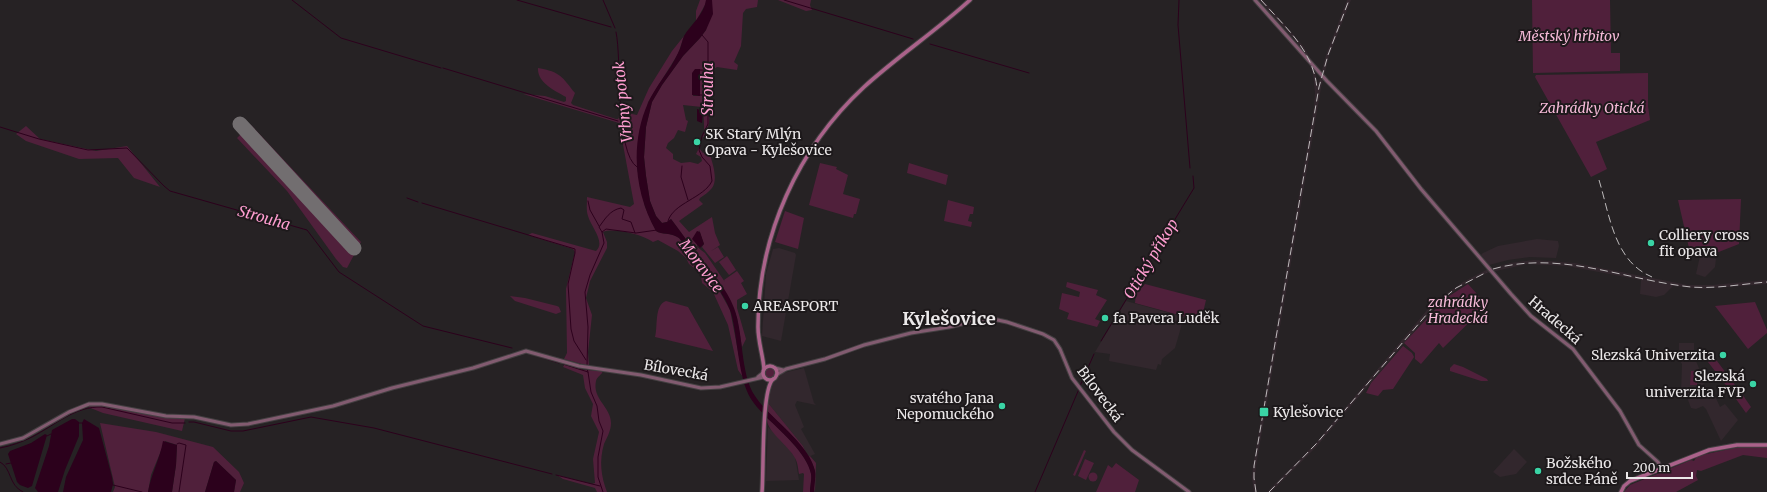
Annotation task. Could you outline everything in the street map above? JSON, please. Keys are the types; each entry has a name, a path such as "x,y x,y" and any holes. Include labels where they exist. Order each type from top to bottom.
{"main road":[{"path":"762,492 766,400 758,332 760,296 768,250 783,202 804,160 826,128 855,96 877,76 970,0"},
{"name":"Hradecká","path":"1255,0 1327,81 1374,129 1413,180 1529,315 1573,349 1618,407 1641,447 1658,462 1662,468"},
{"name":"Bílovecká","path":"766,400 770,383 776,375 786,370 825,359 864,345 912,333 950,327 978,320 993,319 1007,322 1043,334 1052,339 1060,348 1068,372 1079,388 1127,445 1189,492"},
{"name":"Bílovecká","path":"0,444 28,436 69,412 89,404 102,404 166,416 194,417 224,424 240,425 331,406 383,390 473,368 524,351 581,367 642,375 701,388 715,388 758,377 764,374"},
{"path":"762,356 769,366 764,374"},
{"name":"Bílovecká","path":"769,366 786,370"},
{"path":"775,368 776,375"},
{"path":"764,374 773,379"},
{"path":"1621,492 1628,483 1690,456 1725,446 1767,445"}],"shaded area":[{"path":"706,0 712,0 713,14 706,30 683,56 662,85 652,102 646,127 644,157 650,201 656,216 662,223 671,219 719,282 731,301 737,318 744,365 750,387 762,405 805,451 815,471 814,492 810,492 811,474 808,464 794,444 751,399 743,380 731,313 728,305 700,263 679,238 656,231 643,200 639,184 637,151 642,118 651,96 675,60 684,36 700,15"},
{"path":"1259,0 1263,0 1304,47 1313,63 1318,85 1326,55 1347,0 1351,0 1329,56 1321,88 1256,466 1255,478 1257,492 1254,492 1252,478 1253,466 1314,107 1315,93 1313,73 1305,55 1298,44"},
{"path":"695,69 700,69 700,96 692,95 692,73"},
{"path":"697,109 703,111 702,123 697,121"},
{"path":"697,231 700,232 704,244 700,248 692,239"},
{"path":"1537,239 1558,241 1559,246 1556,258 1530,257 1508,260 1489,265 1481,255 1498,246"},
{"path":"779,248 795,253 796,255 781,341 762,336 766,274 773,249"},
{"path":"1700,256 1716,259 1715,267 1705,277 1696,274"},
{"path":"1534,260 1575,263 1688,285 1712,285 1767,280 1767,284 1702,289 1673,286 1664,295 1656,297 1640,294 1641,280 1567,266 1527,264 1487,273 1458,288 1434,308 1317,446 1271,492 1267,492 1315,444 1427,310 1443,296 1463,282 1486,270 1510,263"},
{"path":"1126,301 1184,317 1175,348 1162,359 1161,365 1158,364 1156,370 1109,361 1110,354 1095,352"},
{"path":"1679,343 1694,343 1694,355 1700,355 1700,357 1696,358 1696,361 1705,383 1688,394 1687,392 1681,392 1682,364 1679,360"},
{"path":"804,368 814,403 816,405 797,401 795,405 804,427 801,429 815,454 808,457 803,446 768,403 771,385 783,373"},
{"path":"1705,385 1714,394 1720,407 1725,404 1738,420 1721,441 1706,409 1703,406 1696,409 1691,408 1688,400 1689,396"},
{"path":"72,419 79,422 79,436 58,492 38,492 35,488 49,446 52,430"},
{"path":"84,419 99,428 112,477 113,484 111,492 63,492 66,477 83,440 82,423"},
{"path":"768,427 780,438 795,457 799,480 766,481"},
{"path":"45,434 47,435 32,486 28,488 20,485 17,482 8,454 10,451 31,443"},
{"path":"163,441 177,445 172,492 148,492 160,454"},
{"path":"1514,449 1527,462 1516,474 1500,477 1493,472"},
{"path":"216,461 236,480 234,492 205,492 214,462"}],"green space":[{"path":"700,0 706,0 706,3 696,21 696,11"},
{"path":"712,0 758,0 757,7 746,9 743,13 741,46 734,62 738,65 737,70 717,67 712,70 709,123 705,137 703,137 704,122 702,107 683,105 686,120 688,121 685,132 678,130 666,148 673,154 673,159 681,163 690,162 698,164 702,161 701,157 696,154 699,148 703,153 706,152 710,155 714,172 714,185 700,198 699,200 703,204 679,221 689,232 712,217 715,233 720,245 711,251 718,247 724,257 715,263 702,247 704,244 699,230 697,247 705,253 725,282 724,280 737,271 744,281 741,283 747,294 737,300 737,308 746,339 742,347 737,318 729,298 671,219 662,223 656,216 650,201 646,176 644,157 646,127 652,102 662,85 683,56 706,30","holes":["700,70 700,96 693,96"]},
{"path":"778,0 811,0 810,5 812,10 806,11"},
{"name":"Městský hřbitov","path":"1532,0 1610,0 1611,53 1620,53 1620,71 1533,73"},
{"path":"684,36 678,54 648,102 637,168 645,207 656,231 679,238 720,292 730,310 743,377 738,370 728,325 713,292 702,283 701,276 698,271 689,264 686,258 678,251 658,240 653,242 636,234 614,230 603,232 607,242 607,248 590,281 586,298 592,315 588,352 589,366 564,359 567,353 566,289 575,252 573,249 528,235 532,233 596,251 599,247 599,239 587,214 587,197 630,207 634,204 619,123 523,94 545,96 564,102 566,101 566,97 552,89 544,82 538,68 552,71 564,79 575,93 571,103 573,105 616,119 618,119 623,110 627,113 637,115 649,88 672,51"},
{"name":"Zahrádky Otická","path":"1648,73 1648,106 1650,120 1596,142 1607,169 1591,177 1535,77 1536,75"},
{"path":"243,120 252,126 361,242 347,268 343,267 336,259 287,191 237,138 243,132 257,143 258,142 242,122"},
{"path":"26,126 40,139 96,151 127,146 160,187 134,178 118,158 79,159 26,141 16,134"},
{"path":"820,163 837,167 836,169 848,175 843,194 860,199 856,214 854,214 853,218 809,205"},
{"path":"909,163 948,175 946,185 907,173"},
{"path":"1741,199 1739,244 1711,255 1703,256 1689,248 1678,200"},
{"path":"948,200 974,207 973,214 970,214 968,221 972,222 971,227 944,221"},
{"path":"785,211 804,218 798,249 775,242"},
{"path":"727,256 736,270 729,275 719,262"},
{"path":"1067,282 1098,290 1096,295 1107,300 1095,319 1100,321 1097,327 1067,319 1069,313 1059,309 1062,293 1079,297 1080,292 1066,287"},
{"path":"1145,284 1206,300 1201,321 1135,303 1136,293"},
{"name":"zahrádky Hradecká","path":"1468,284 1487,305 1443,348 1439,343 1421,364 1415,359 1415,353 1404,343 1446,298"},
{"path":"510,296 557,306 561,312 556,314 515,301"},
{"path":"666,301 688,307 713,351 655,337 658,312 662,303"},
{"path":"1755,302 1767,333 1748,349 1715,306"},
{"path":"1403,346 1412,353 1414,357 1393,389 1383,390 1378,396 1366,393 1371,383"},
{"path":"1714,357 1738,389 1732,393 1708,362"},
{"path":"565,364 583,370 603,371 596,381 595,387 599,398 608,412 611,423 610,431 604,444 601,462 603,480 607,492 597,492 595,488 563,479 557,475 592,484 595,483 593,459 599,432 591,416 593,404 585,388 583,375 563,367"},
{"path":"1454,364 1487,379 1488,381 1481,381 1450,371 1450,368"},
{"path":"768,368 772,368 775,373 772,378 768,378 765,375 765,371"},
{"path":"1691,371 1698,371 1697,385 1690,385"},
{"path":"1740,391 1751,407 1746,413 1736,399"},
{"path":"768,403 803,446 806,453 795,439 768,412"},
{"path":"100,404 185,418 182,431 103,413 83,405"},
{"path":"767,418 786,436 805,459 811,473 810,492 803,492 804,474 799,474 795,458 773,433 767,423"},
{"path":"100,423 156,432 213,447 239,472 244,483 240,492 234,492 236,480 216,461 214,462 205,492 172,492 177,445 165,441 151,475 148,492 113,492 115,487"},
{"path":"1739,447 1767,447 1767,458 1743,455 1701,471 1697,470 1696,476 1698,480 1676,492 1624,492 1630,485 1691,460 1694,461 1697,456"},
{"path":"1084,450 1086,451 1075,476 1073,475"},
{"path":"810,456 816,463 815,492 815,471 809,457"},
{"path":"1085,459 1094,463 1086,480 1078,476"},
{"path":"1116,463 1139,480 1135,492 1096,492 1108,465 1112,468"},
{"path":"1093,472 1098,477 1093,482 1088,477"}],"waterway":[{"path":"292,0 341,38 441,68"},
{"path":"517,0 611,27"},
{"name":"Vrbný potok","path":"603,0 615,28"},
{"path":"784,0 913,39"},
{"name":"Otický příkop","path":"1179,0 1178,25 1190,168"},
{"name":"Vrbný potok","path":"616,32 622,125 625,144 630,158 637,167"},
{"name":"Strouha","path":"668,221 676,210 702,192 712,181 710,166 702,157 699,150 702,136 708,124 708,42 702,35"},
{"path":"930,44 1029,73"},
{"path":"443,68 618,121"},
{"path":"700,70 707,70"},
{"path":"699,95 708,95"},
{"name":"Strouha","path":"0,127 39,139 88,150 127,148 170,191 307,230 339,272 423,326 512,348"},
{"path":"682,166 681,177 688,200"},
{"name":"Otický příkop","path":"1101,341 1194,188 1193,176"},
{"path":"407,198 418,202"},
{"path":"588,201 590,210 599,226"},
{"path":"422,203 575,249 568,284 571,329 574,341 586,360"},
{"path":"602,232 599,227 606,218 611,213 621,208 624,210 622,219 631,222 635,233"},
{"name":"Strouha","path":"587,366 588,327 585,292 590,275 604,243 602,232 606,229 636,233 657,230"},
{"name":"Strouha","path":"527,353 559,363"},
{"name":"Otický příkop","path":"1080,386 1094,354"},
{"name":"Strouha","path":"563,364 588,372 591,392 597,406 599,421 603,431 598,457 598,477 603,492"},
{"name":"Otický příkop","path":"1035,492 1079,389"},
{"path":"0,448 24,441 74,413 92,408 102,407 172,423 185,423"},
{"path":"189,422 231,431 243,431 311,417 374,428 552,474"},
{"path":"47,436 51,434"},
{"path":"177,444 179,443 186,445 179,492"},
{"path":"0,462 7,468 12,481 18,489 23,492"},
{"path":"6,464 11,463"},
{"path":"556,475 600,486"},
{"path":"113,485 142,492"}],"runway":[{"path":"240,124 354,248"}],"railway":[{"path":"1261,0 1297,40 1304,51 1315,75 1317,89"},
{"path":"1256,492 1254,466 1319,87 1328,55 1349,0"},
{"path":"1599,180 1615,236 1621,249 1639,270 1652,277"},
{"path":"1493,269 1518,264 1568,264 1691,287 1719,287 1767,282"},
{"path":"1269,492 1316,444 1433,307 1456,288 1487,272"}],"place":[{"name":"SK Starý Mlýn Opava - Kylešovice","path":"697,142"},
{"name":"Colliery cross fit opava","path":"1651,243"},
{"name":"AREASPORT","path":"745,306"},
{"name":"fa Pavera Luděk","path":"1105,318"},
{"name":"Slezská Univerzita","path":"1723,355"},
{"name":"Slezská univerzita FVP","path":"1753,384"},
{"name":"svatého Jana Nepomuckého","path":"1002,406"},
{"name":"Kylešovice","path":"1264,412"},
{"name":"Božského srdce Páně","path":"1538,471"}],"district":[{"name":"Kylešovice","path":"949,319"}],"water label":[{"name":"Moravice","path":"701,266"}]}
